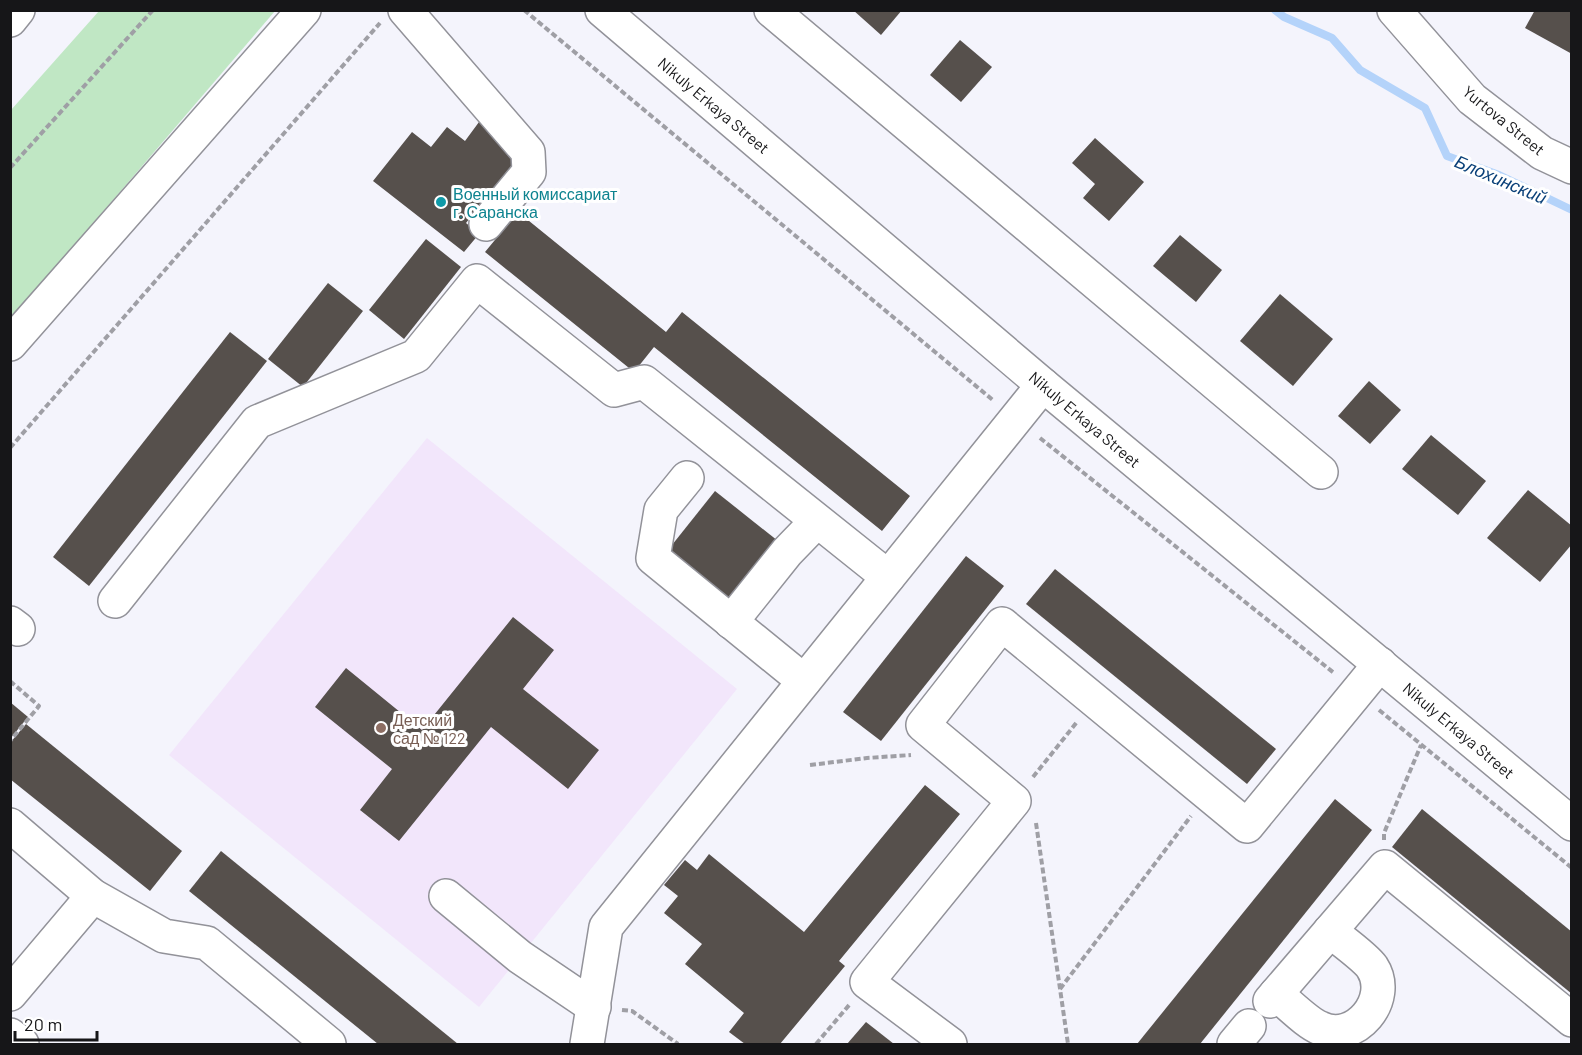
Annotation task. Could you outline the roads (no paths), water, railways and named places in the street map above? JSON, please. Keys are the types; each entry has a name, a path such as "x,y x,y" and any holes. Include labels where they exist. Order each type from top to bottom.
{"street":[{"path":"10,20 18,10"},
{"path":"10,344 304,10"},
{"name":"Nikuly Erkaya Street","path":"602,10 1043,385 1572,824"},
{"path":"771,10 1321,472"},
{"name":"Yurtova Street","path":"1394,10 1472,99 1542,153 1572,167"},
{"path":"394,15 528,152 529,172 486,224"},
{"path":"115,601 258,422 416,356 477,281 614,390 644,382 888,577"},
{"path":"587,1044 606,927 1043,385"},
{"path":"687,478 661,510 653,558 804,681"},
{"path":"731,622 788,552 818,521"},
{"path":"950,1044 867,982 1014,801 923,725 1002,624 1247,826 1380,664"},
{"path":"10,825 93,896 164,936 207,943 328,1044"},
{"path":"1330,931 1372,967 1379,987 1374,1008 1361,1023 1342,1032 1320,1029 1273,998 1330,931 1385,867 1572,1020"},
{"path":"10,994 93,896"},
{"path":"446,896 520,957 594,1007"},
{"path":"10,1035 22,1044"}],"waterway":[{"name":"Блохинский","path":"1275,10 1284,17 1332,38 1360,70 1425,108 1447,156 1499,175 1572,210"}],"place":[{"name":"Военный комиссариат г. Саранска","path":"441,202"},
{"name":"Детский сад № 122","path":"381,728"}]}
